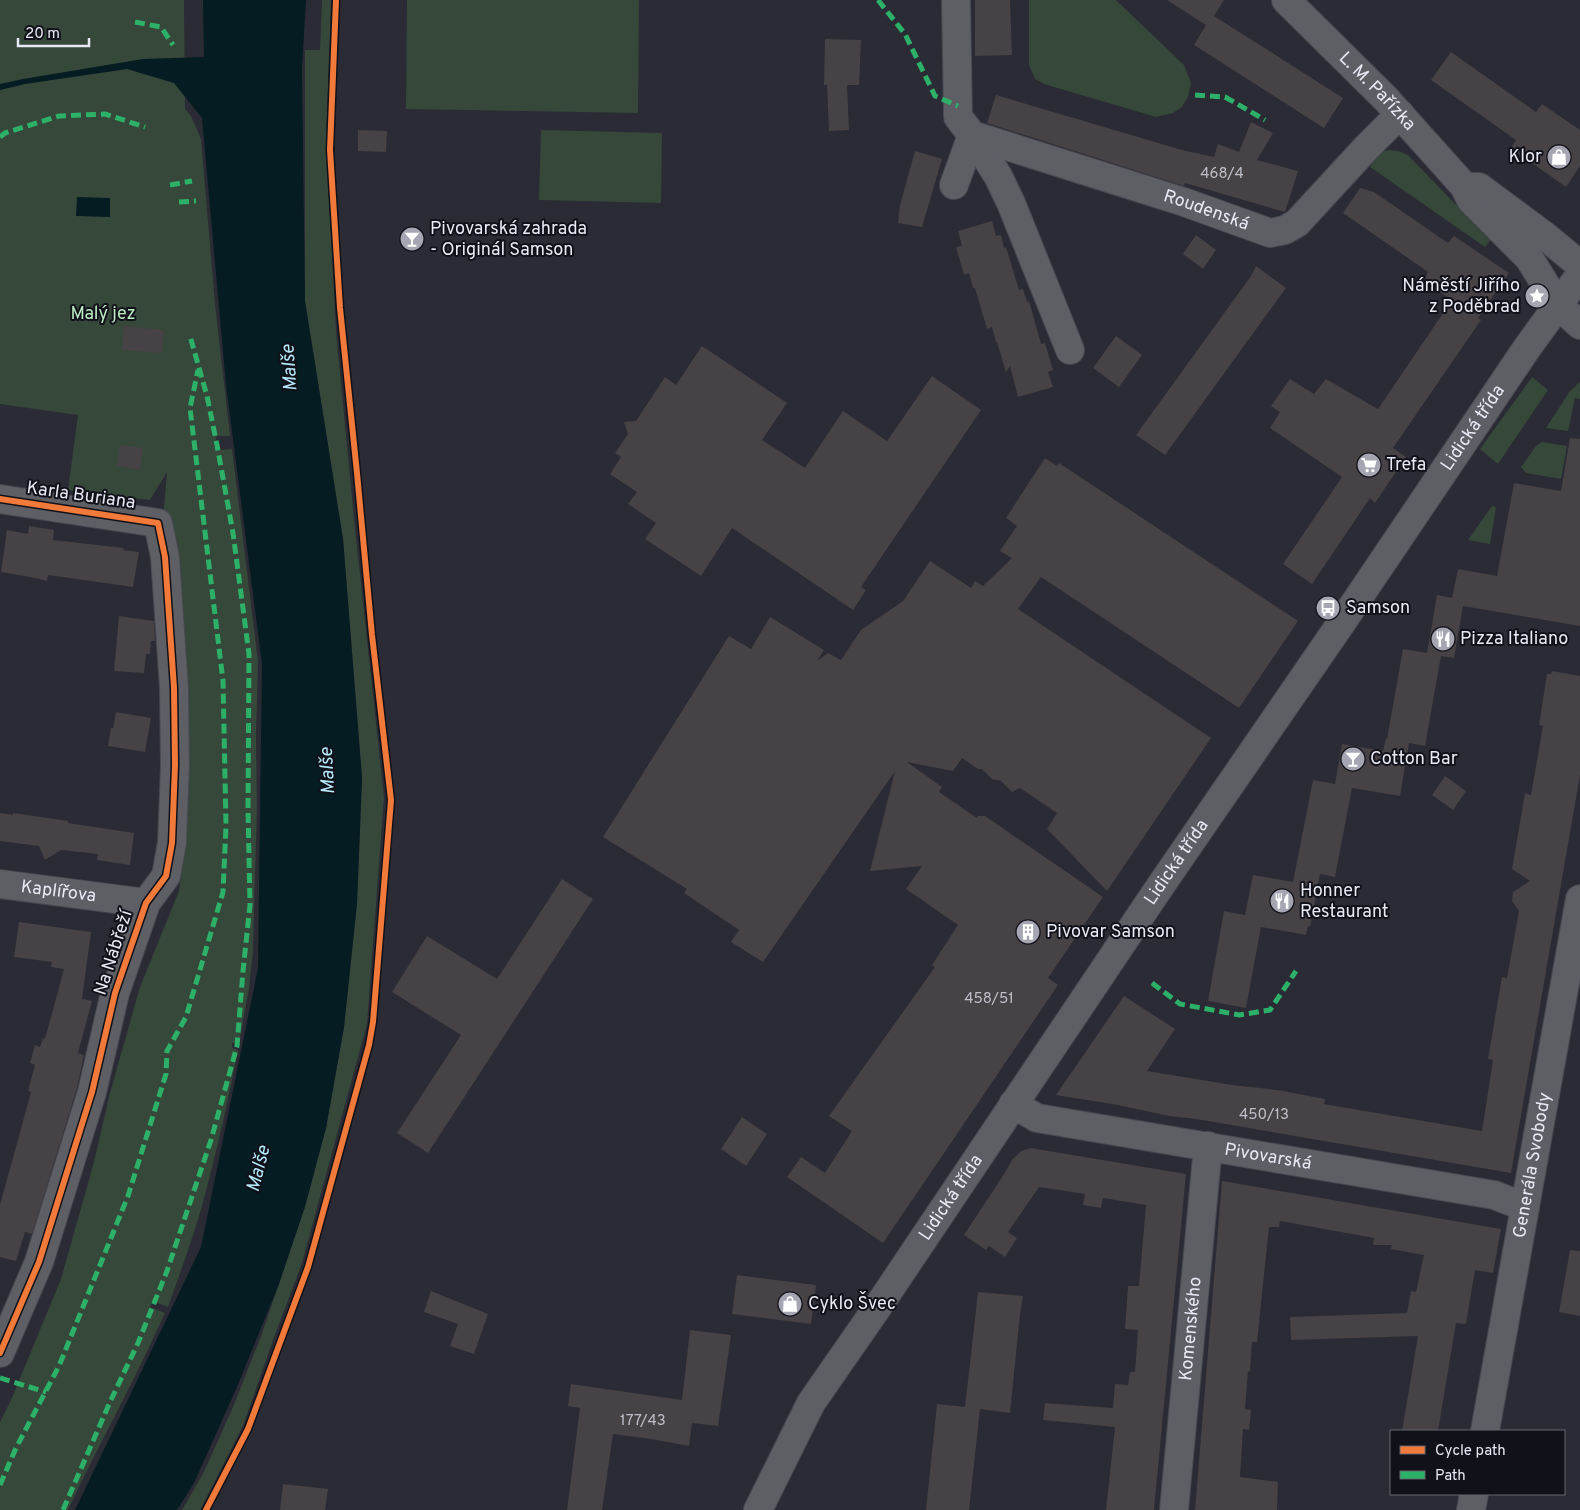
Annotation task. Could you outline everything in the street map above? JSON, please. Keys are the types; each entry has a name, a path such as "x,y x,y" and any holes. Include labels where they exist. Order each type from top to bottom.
{"street":[{"path":"954,185 965,126 956,0"},
{"name":"L. M. Pařízka","path":"1286,0 1400,114 1464,186 1471,200 1529,258 1558,305 1580,325"},
{"name":"Roudenská","path":"965,126 1270,232 1285,230 1297,223 1366,147 1400,114"},
{"path":"965,126 998,176 1012,203 1070,350"},
{"path":"1464,186 1479,187 1545,236 1580,265"},
{"name":"Lidická třída","path":"758,1510 811,1403 1521,356 1580,275"},
{"name":"Karla Buriana","path":"0,499 158,523"},
{"name":"Na Nábřeží","path":"0,1353 39,1262 92,1092 115,993 146,903 166,876 172,843 175,765 174,688 165,557 158,523"},
{"name":"Kaplířova","path":"0,884 146,903"},
{"name":"Generála Svobody","path":"1485,1430 1580,899"},
{"name":"Pivovarská","path":"1014,1104 1037,1118 1494,1195 1525,1207"},
{"name":"Komenského","path":"1174,1510 1208,1146"},
{"path":"1471,1510 1474,1495"}],"green space":[{"name":"Malý jez","path":"0,0 184,0 185,109 191,116 201,139 215,304 230,436 217,436 214,446 221,450 232,449 258,661 253,951 249,988 239,1044 232,1043 232,1048 238,1050 224,1119 199,1217 168,1307 152,1301 150,1307 165,1313 68,1510 0,1510 0,1422 61,1279 140,987 179,891 185,846 189,727 185,651 163,518 167,472 150,500 68,490 78,415 0,404"},
{"path":"322,0 331,0 326,143 336,332 384,797 367,1024 302,1263 243,1426 200,1510 182,1510 204,1472 233,1407 260,1339 279,1284 326,1128 344,1027 357,903 362,778 343,539 305,301 305,50 320,50"},
{"path":"407,0 639,0 638,113 406,109"},
{"path":"1029,0 1116,0 1184,65 1191,83 1188,97 1182,107 1173,113 1156,117 1044,84 1035,79 1029,65"},
{"path":"541,130 662,133 661,203 539,200"},
{"path":"1388,150 1408,155 1490,240 1485,247 1370,167 1379,153"},
{"path":"1532,377 1548,390 1498,464 1480,449"},
{"path":"1580,382 1580,399 1575,398 1568,431 1546,428 1570,391"},
{"path":"1542,442 1567,446 1561,479 1526,473 1521,467 1536,446"},
{"path":"1492,506 1496,507 1490,544 1468,540"}],"water":[{"name":"Malše","path":"203,0 306,0 302,69 305,301 343,539 362,778 357,903 344,1027 326,1128 305,1207 279,1284 237,1387 194,1483 177,1510 75,1510 201,1247 258,968 262,664 226,385 202,118 174,83 127,69 25,84 0,90 0,84 143,59 204,57"},
{"path":"77,197 110,198 110,217 76,216"}],"building":[{"path":"975,0 1010,0 1012,55 975,56"},
{"path":"1167,0 1224,0 1214,16 1343,98 1324,128 1194,45 1206,25"},
{"path":"825,39 861,40 859,85 847,85 849,130 829,131 827,85 824,85"},
{"path":"1451,52 1536,112 1542,104 1580,130 1580,166 1566,187 1511,148 1516,140 1431,80"},
{"path":"996,95 1182,150 1214,157 1218,144 1239,152 1251,122 1273,133 1257,160 1298,171 1285,212 1185,183 1184,186 987,123"},
{"path":"358,130 387,131 386,152 358,151"},
{"path":"915,151 942,159 922,227 898,223 900,205"},
{"path":"1360,188 1374,192 1448,243 1454,236 1509,273 1478,318 1481,320 1393,448 1406,457 1375,503 1370,498 1312,584 1283,564 1342,477 1270,428 1280,412 1271,406 1290,379 1314,394 1326,379 1378,409 1452,300 1423,281 1428,272 1343,213"},
{"path":"992,221 996,236 1001,235 1004,248 1006,247 1019,290 1023,289 1027,302 1029,301 1041,344 1045,343 1053,370 1048,372 1053,387 1018,397 1010,366 1006,372 992,327 987,329 975,288 973,288 969,273 964,275 956,247 962,246 958,231"},
{"path":"1196,235 1216,250 1203,269 1183,254"},
{"path":"1256,266 1286,288 1165,455 1136,435 1251,276"},
{"path":"124,326 164,330 162,353 122,350"},
{"path":"1116,336 1142,355 1119,387 1093,368"},
{"path":"702,346 787,403 762,440 805,468 843,411 887,441 932,376 981,410 861,587 866,590 853,610 732,528 701,576 645,539 656,523 628,504 637,492 610,474 621,457 615,453 628,434 624,422 636,421 665,377 676,385"},
{"path":"1570,438 1580,439 1580,626 1463,606 1454,658 1441,656 1425,746 1409,743 1400,796 1352,788 1335,877 1320,874 1310,927 1308,926 1306,935 1261,927 1246,1008 1208,1001 1224,911 1245,915 1253,875 1293,882 1313,780 1335,784 1342,744 1383,751 1387,739 1403,649 1427,653 1437,595 1452,598 1458,569 1497,576 1514,483 1561,491"},
{"path":"120,445 143,448 140,470 117,466"},
{"path":"1045,458 1057,466 1059,463 1298,621 1239,708 1041,577 1018,609 1211,738 1107,891 1047,829 1057,813 1020,788 1012,792 1001,781 992,779 982,769 978,769 962,758 953,771 907,762 942,787 939,792 977,818 978,816 985,816 1103,897 1048,978 1058,985 883,1243 787,1177 801,1157 825,1173 852,1131 829,1116 935,967 932,965 958,925 906,889 922,866 870,871 895,771 763,962 731,942 739,930 684,893 687,889 603,837 729,636 751,649 770,617 824,650 817,661 828,653 841,660 861,630 903,601 930,561 971,588 975,581 983,586 1012,558 1000,551 1017,526 1006,518"},
{"path":"29,526 54,530 53,540 124,548 123,550 139,552 133,587 48,575 47,581 1,572 7,530 28,534"},
{"path":"119,616 154,621 155,641 151,641 150,654 146,654 144,673 114,671"},
{"path":"1552,671 1580,676 1580,775 1511,1173 1169,1116 1056,1095 1124,996 1175,1029 1147,1071 1232,1085 1278,1090 1325,1099 1324,1104 1482,1131 1493,1060 1488,1059 1502,977 1507,978 1519,911 1512,901 1513,892 1530,881 1512,869 1525,793 1531,795 1543,726 1539,725 1547,674 1551,674"},
{"path":"116,712 151,718 145,752 108,746"},
{"path":"1445,776 1466,791 1453,810 1432,795"},
{"path":"0,813 13,815 13,813 68,821 68,823 134,833 130,865 97,860 98,854 61,850 45,860 39,846 0,841"},
{"path":"562,879 593,899 428,1153 397,1133 461,1035 392,992 427,936 497,979"},
{"path":"19,922 91,932 82,999 92,1001 78,1053 84,1055 77,1088 32,1234 25,1232 16,1261 0,1257 0,1205 31,1092 28,1091 35,1065 30,1063 35,1045 40,1047 43,1038 45,1039 64,969 51,967 52,962 14,957"},
{"path":"742,1117 767,1134 746,1166 721,1149"},
{"path":"1031,1148 1186,1174 1154,1510 1106,1510 1115,1427 1043,1420 1045,1403 1113,1408 1115,1384 1128,1385 1130,1372 1135,1372 1138,1330 1125,1329 1128,1286 1139,1286 1146,1205 1103,1198 1101,1208 1083,1205 1085,1194 1039,1187 1008,1232 1017,1238 1005,1257 989,1246 986,1250 964,1235 1012,1160 1021,1151"},
{"path":"1222,1181 1501,1229 1493,1273 1475,1270 1466,1324 1456,1323 1438,1430 1402,1430 1418,1336 1291,1340 1290,1317 1407,1313 1411,1291 1416,1292 1424,1255 1391,1249 1392,1245 1373,1245 1374,1238 1330,1230 1280,1221 1279,1227 1269,1227 1257,1342 1252,1342 1250,1372 1248,1371 1245,1409 1251,1410 1249,1430 1243,1429 1240,1477 1278,1482 1277,1510 1195,1510"},
{"path":"1570,1250 1580,1251 1580,1316 1559,1312"},
{"path":"737,1275 816,1285 811,1324 732,1314"},
{"path":"431,1291 488,1314 474,1354 450,1346 458,1324 424,1312"},
{"path":"978,1292 1023,1296 1010,1413 980,1409 969,1510 926,1510 937,1404 965,1407"},
{"path":"690,1330 731,1335 718,1426 692,1423 689,1446 613,1434 602,1510 567,1510 580,1408 568,1406 571,1384 682,1400"},
{"path":"283,1484 328,1489 325,1510 280,1510"}],"marked path":[{"path":"878,0 905,34 935,96 958,106"},
{"path":"135,22 161,27 173,45"},
{"path":"1195,95 1225,97 1265,120"},
{"path":"0,137 5,133 59,116 105,114 145,127"},
{"path":"170,185 192,181"},
{"path":"179,202 196,201"},
{"path":"63,1510 138,1343 167,1271 211,1140 237,1046 250,905 248,810 249,654 233,533 217,445 207,396 190,336"},
{"path":"0,1485 16,1448 59,1366 128,1196 166,1074 167,1051 186,1017 223,892 226,826 223,681 190,408 198,370"},
{"path":"1152,983 1180,1004 1239,1015 1270,1010 1296,971"},
{"path":"0,1378 46,1392"}],"cycle path":[{"path":"206,1510 248,1429 308,1267 369,1045 373,1022 391,800 372,635 340,308 330,150 336,0"},
{"path":"0,499 158,523 165,557 174,688 175,765 172,843 166,876 146,903 115,993 92,1092 39,1262 0,1353"}],"place":[{"name":"Klor","path":"1559,157"},
{"name":"Pivovarská zahrada - Originál Samson","path":"412,239"},
{"name":"Náměstí Jiřího z Poděbrad","path":"1537,296"},
{"name":"Trefa","path":"1369,465"},
{"name":"Samson","path":"1328,608"},
{"name":"Pizza Italiano","path":"1443,639"},
{"name":"Cotton Bar","path":"1353,759"},
{"name":"Honner Restaurant","path":"1282,901"},
{"name":"Pivovar Samson","path":"1028,932"},
{"name":"Cyklo Švec","path":"790,1304"}]}
